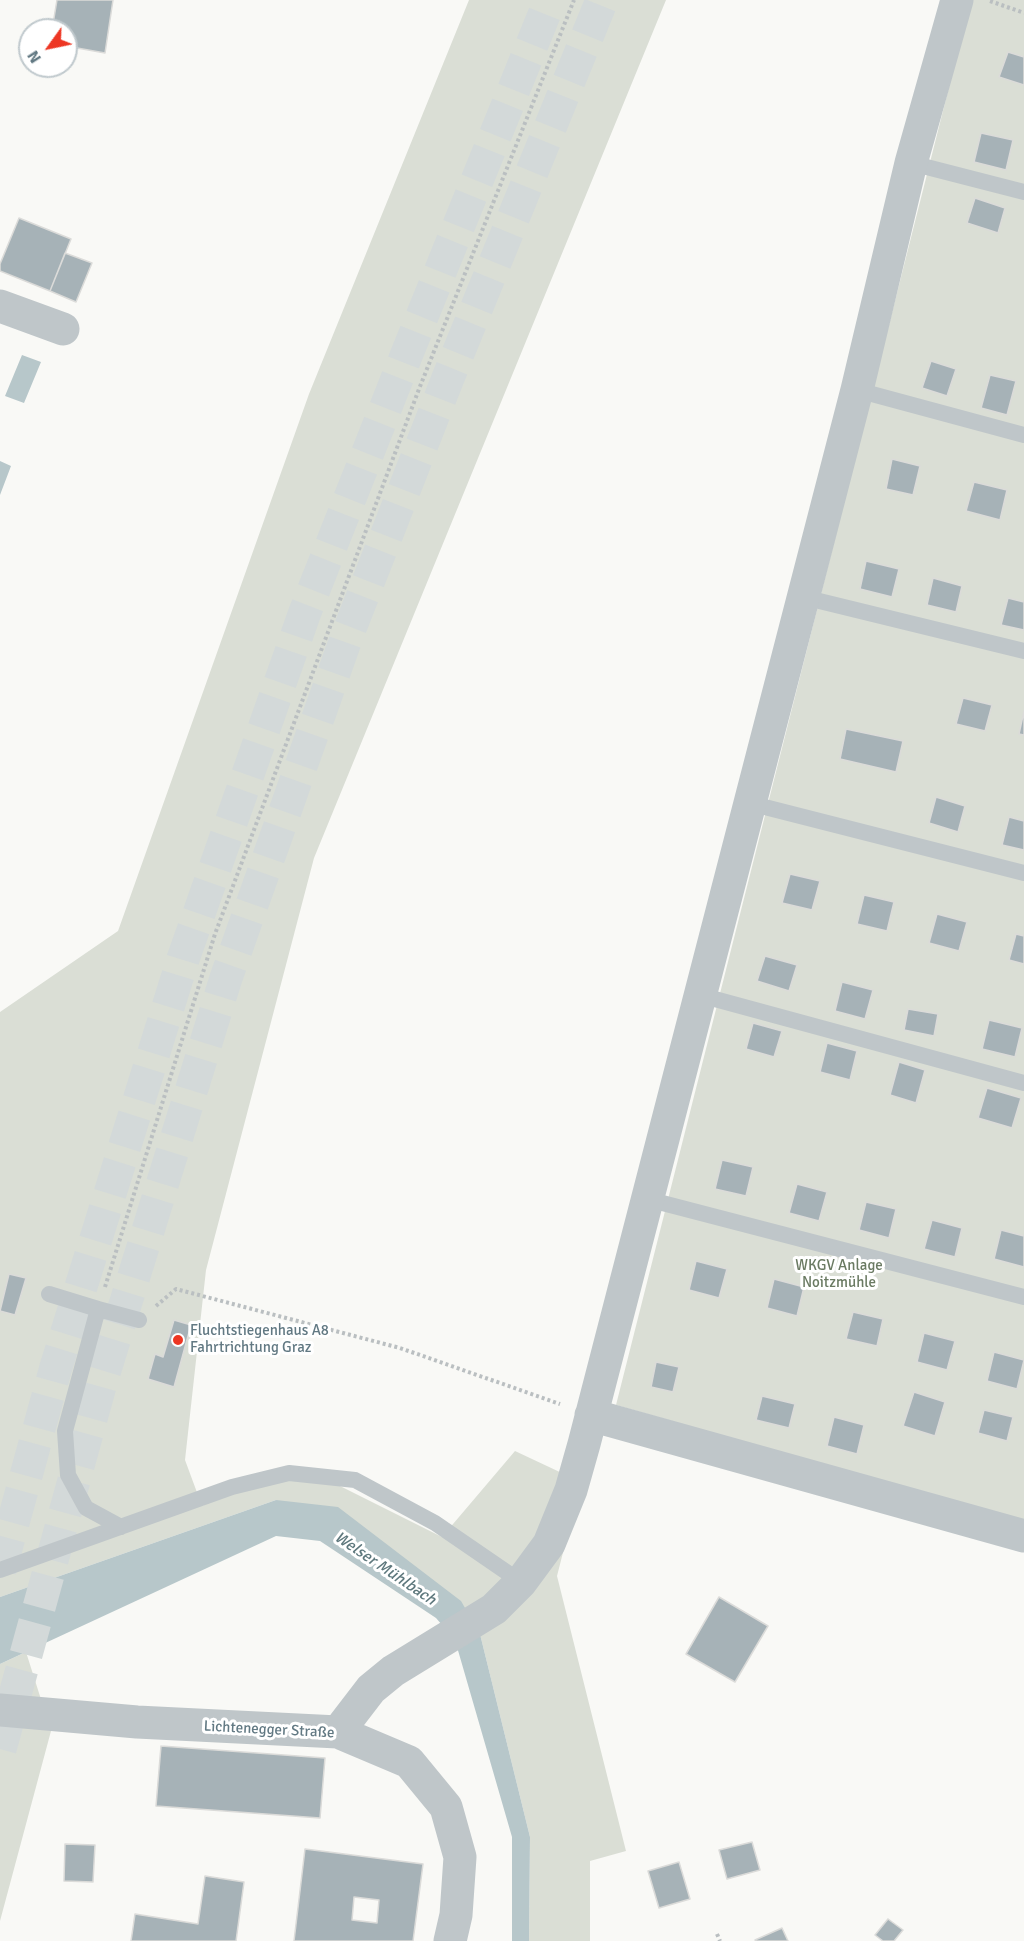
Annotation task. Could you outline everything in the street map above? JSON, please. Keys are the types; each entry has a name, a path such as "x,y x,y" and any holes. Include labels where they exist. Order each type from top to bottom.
{"street":[{"path":"338,1732 371,1689 393,1671 494,1609 521,1582 549,1544 571,1490 857,390 911,163 957,0"},
{"path":"0,306 63,329"},
{"path":"591,1415 1024,1536"},
{"name":"Lichtenegger Straße","path":"0,1710 137,1722 338,1732 409,1762 446,1807 460,1857 456,1915 450,1941"}],"lane":[{"path":"911,163 1024,192"},
{"path":"857,390 1024,435"},
{"path":"803,597 1024,651"},
{"path":"749,803 1024,873"},
{"path":"700,995 1024,1083"},
{"path":"647,1199 1024,1297"},
{"path":"49,1294 139,1320"},
{"path":"98,1309 65,1431 68,1475 86,1508 121,1527"},
{"path":"0,1570 231,1487 289,1473 355,1480 435,1523 521,1582"}],"path":[{"path":"98,1309 214,934 419,389 574,0"},
{"path":"986,0 1024,13"},
{"path":"139,1320 176,1289 399,1348 591,1415"},
{"path":"717,1934 720,1941"}],"green space":[{"path":"469,0 666,0 314,858 206,1270 185,1460 202,1506 259,1479 326,1479 442,1537 515,1451 581,1482 557,1576 626,1851 590,1861 590,1941 529,1941 530,1837 480,1634 276,1500 0,1597 0,1012 118,931 309,394"},
{"name":"WKGV Anlage Noitzmühle","path":"970,0 1024,0 1024,1522 616,1405"},
{"path":"26,1652 51,1731 0,1921 0,1664"}],"water":[{"path":"22,355 41,362 24,403 5,396"},
{"path":"0,461 11,466 0,495"},
{"name":"Welser Mühlbach","path":"276,1500 338,1507 461,1601 480,1634 530,1837 529,1941 512,1941 512,1837 455,1640 436,1618 320,1541 276,1536 0,1664 0,1597"}],"building":[{"path":"57,0 113,0 105,53 78,48 78,18 54,18"},
{"path":"1008,52 1024,57 1024,85 999,77"},
{"path":"981,133 1013,140 1006,170 974,162"},
{"path":"975,198 1005,208 998,233 967,223"},
{"path":"19,218 71,239 50,291 0,271 0,264"},
{"path":"65,253 92,263 76,302 50,291"},
{"path":"931,361 956,369 947,396 922,388"},
{"path":"990,375 1016,381 1007,415 981,408"},
{"path":"892,459 920,466 913,495 886,489"},
{"path":"974,482 1007,490 1000,520 966,511"},
{"path":"866,561 899,569 892,597 860,589"},
{"path":"933,578 962,586 956,612 927,605"},
{"path":"1008,598 1024,602 1024,630 1001,625"},
{"path":"963,698 992,705 985,731 956,724"},
{"path":"1024,711 1024,735 1019,734"},
{"path":"846,729 903,741 896,772 840,759"},
{"path":"936,797 965,806 958,832 929,823"},
{"path":"1009,817 1024,821 1024,850 1002,845"},
{"path":"790,874 820,881 812,910 782,903"},
{"path":"864,895 894,902 887,931 857,924"},
{"path":"937,914 967,922 959,951 929,943"},
{"path":"1016,934 1024,936 1024,964 1009,960"},
{"path":"765,956 797,965 789,991 757,981"},
{"path":"842,982 873,990 865,1019 835,1011"},
{"path":"908,1009 938,1014 934,1036 904,1030"},
{"path":"989,1020 1022,1028 1015,1057 982,1049"},
{"path":"753,1023 782,1031 774,1057 746,1049"},
{"path":"827,1043 857,1051 850,1080 820,1072"},
{"path":"899,1062 925,1070 916,1103 890,1095"},
{"path":"987,1088 1021,1098 1012,1128 978,1118"},
{"path":"722,1160 753,1167 746,1196 715,1189"},
{"path":"797,1184 827,1192 819,1221 789,1213"},
{"path":"866,1202 896,1209 889,1238 859,1230"},
{"path":"932,1220 962,1228 955,1257 924,1249"},
{"path":"1001,1230 1024,1236 1024,1267 994,1259"},
{"path":"696,1261 727,1269 719,1298 689,1290"},
{"path":"9,1274 26,1278 15,1315 0,1311"},
{"path":"774,1279 804,1287 797,1316 767,1308"},
{"path":"853,1312 883,1319 877,1346 846,1339"},
{"name":"Fluchtstiegenhaus A8 Fahrtrichtung Graz","path":"174,1320 191,1325 174,1387 148,1379 155,1354 163,1357"},
{"path":"924,1333 955,1341 947,1370 917,1362"},
{"path":"994,1352 1024,1360 1017,1389 987,1381"},
{"path":"656,1362 679,1367 673,1392 651,1387"},
{"path":"914,1392 945,1402 935,1436 903,1426"},
{"path":"762,1396 795,1404 789,1428 756,1420"},
{"path":"984,1410 1013,1417 1007,1441 978,1433"},
{"path":"834,1417 864,1425 857,1454 827,1446"},
{"path":"719,1597 768,1626 735,1682 686,1654"},
{"path":"161,1746 325,1758 320,1818 156,1806"},
{"path":"752,1842 760,1870 727,1879 719,1850"},
{"path":"65,1844 95,1845 93,1882 64,1881"},
{"path":"305,1849 423,1864 413,1941 294,1941","holes":["354,1897 379,1900 377,1923 352,1920"]},
{"path":"679,1862 690,1899 659,1908 648,1871"},
{"path":"205,1876 244,1882 236,1941 131,1941 135,1914 198,1924"},
{"path":"888,1919 903,1930 894,1941 883,1941 875,1935"},
{"path":"782,1928 788,1941 755,1940"}],"tunnel":[{"path":"0,1570 56,1367 183,959 305,612 550,0"},
{"path":"0,1749 100,1386 226,978 347,636 448,378 602,0"}],"place":[{"name":"Fluchtstiegenhaus A8 Fahrtrichtung Graz","path":"178,1340"}]}
